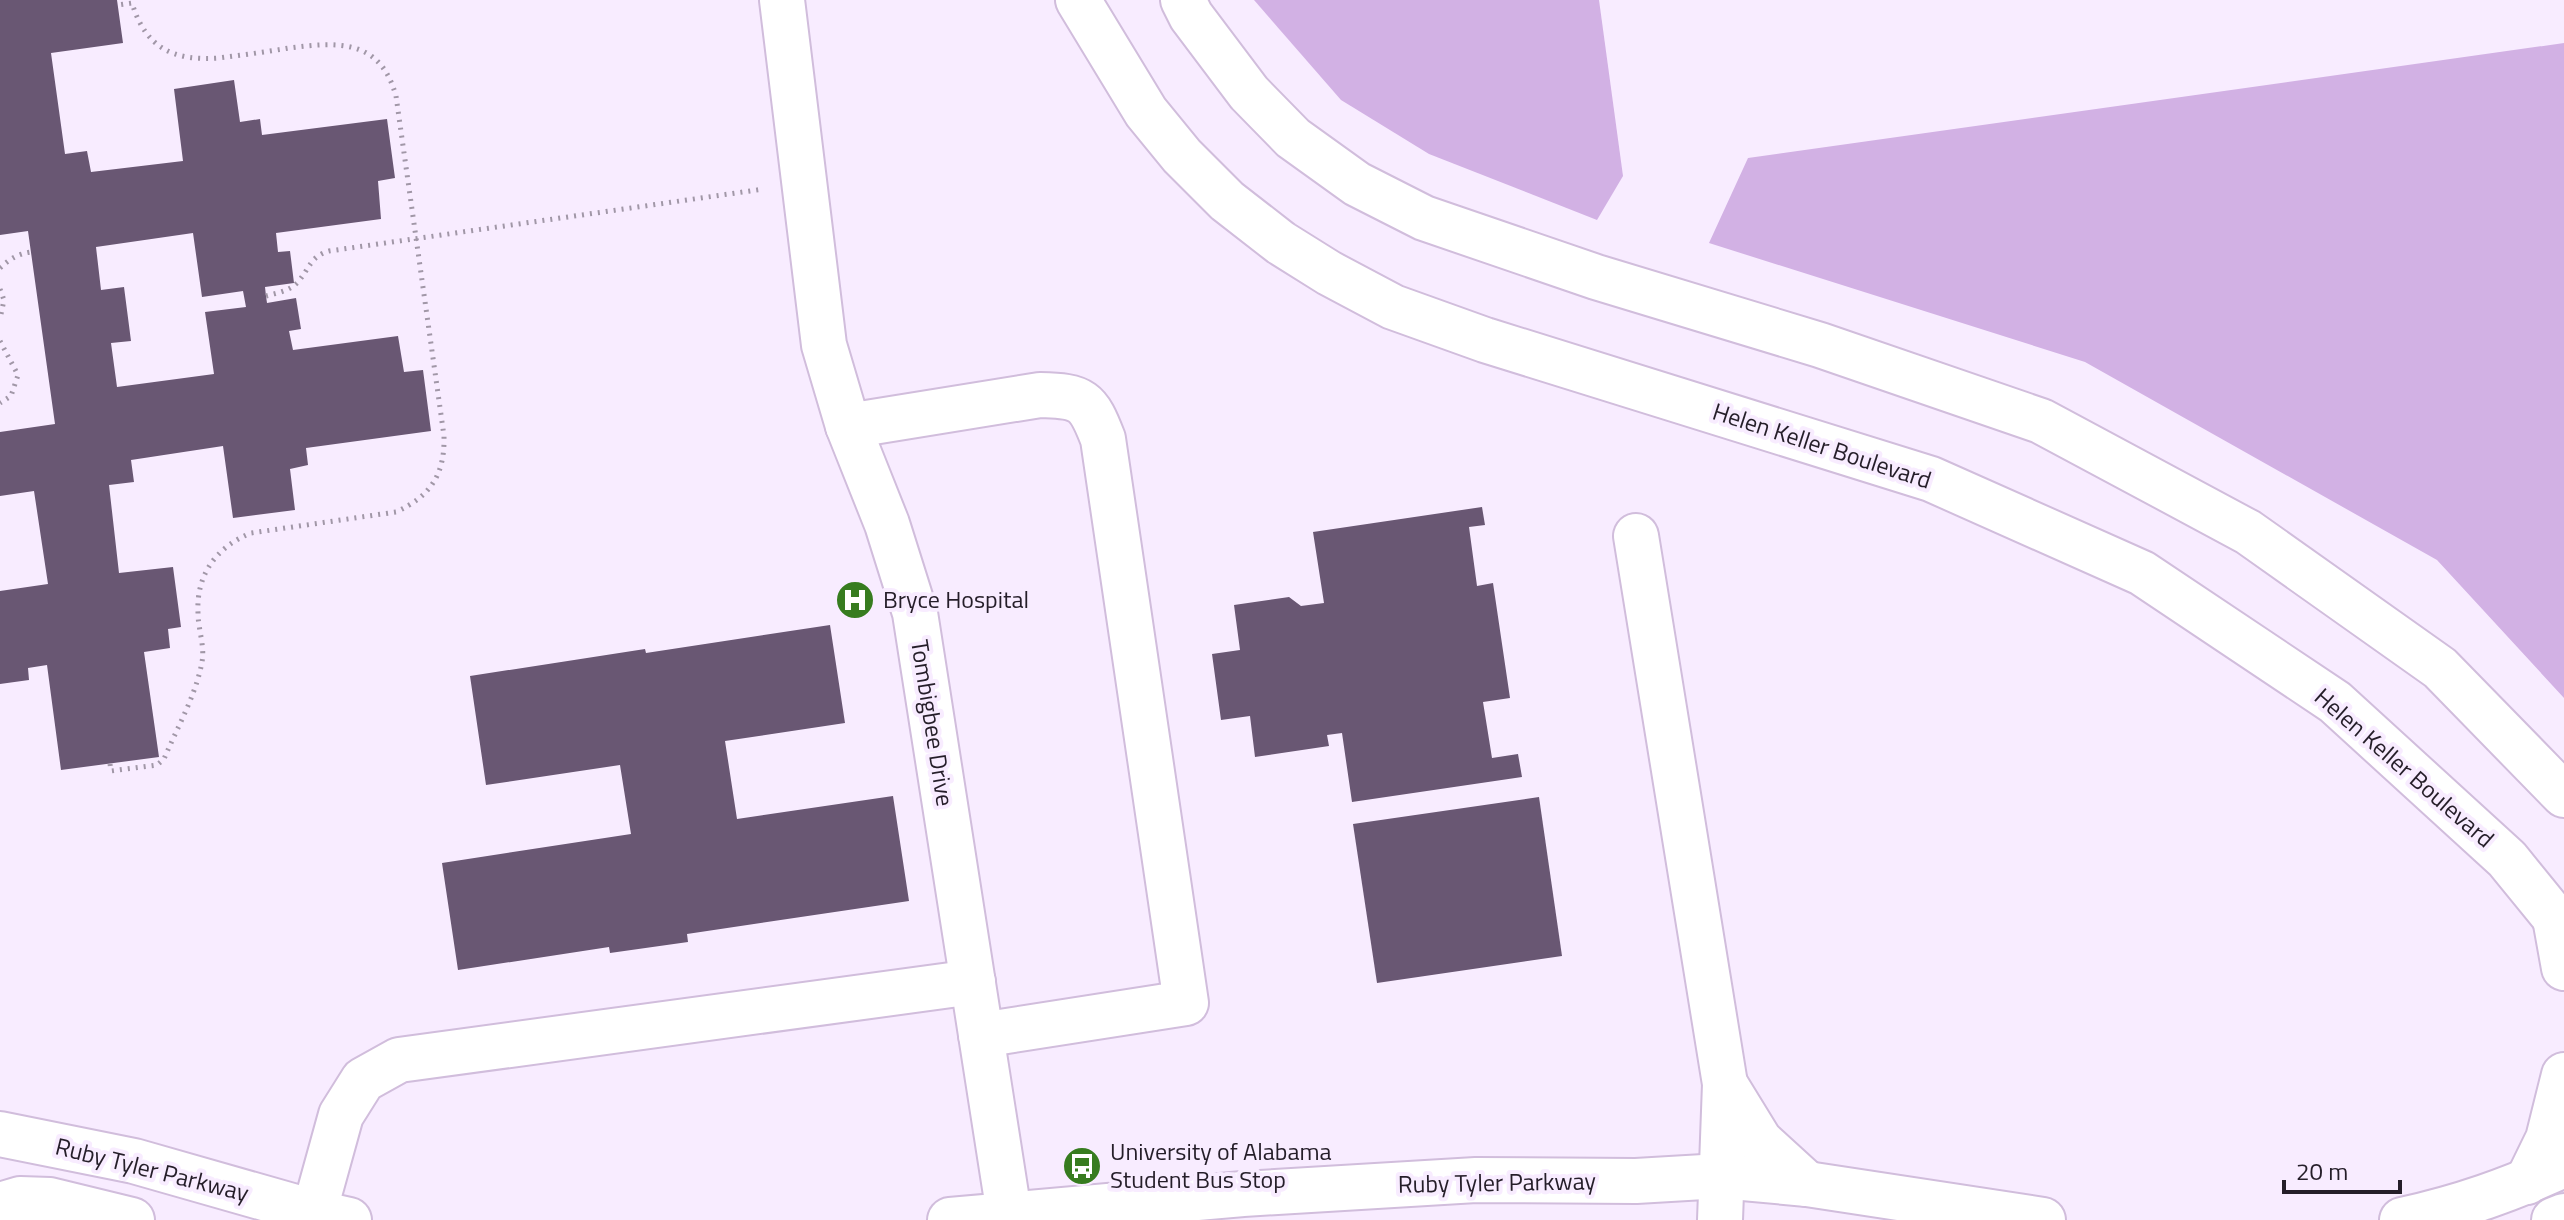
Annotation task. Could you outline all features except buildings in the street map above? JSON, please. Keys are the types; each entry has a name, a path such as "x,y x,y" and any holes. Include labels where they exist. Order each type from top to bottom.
{"street":[{"name":"Tombigbee Drive","path":"782,0 824,345 848,426 887,524 915,613 1010,1218"},
{"name":"Helen Keller Boulevard","path":"1078,0 1146,112 1182,156 1227,201 1281,243 1329,273 1393,307 1485,340 1931,479 2142,573 2335,702 2507,859 2560,924"},
{"path":"1183,0 1191,16 1249,93 1293,138 1357,184 1424,218 1596,277 1820,345 2041,421 2248,532 2440,668 2564,795"},
{"path":"848,426 1040,395 1068,396 1092,409 1103,439 1186,1003 981,1035"},
{"path":"1636,536 1725,1084 1720,1220"},
{"path":"2560,924 2564,968"},
{"path":"325,1217 341,1115 363,1080 399,1060 973,982"},
{"path":"2402,1220 2455,1209 2545,1173 2548,1139 2564,1075"},
{"path":"1725,1084 1760,1141 1807,1184"},
{"name":"Ruby Tyler Parkway","path":"0,1134 134,1161 325,1217"},
{"name":"Ruby Tyler Parkway","path":"950,1220 1010,1218 1243,1194 1476,1180 1636,1181 1721,1176 1807,1184 2043,1220"},
{"path":"0,1205 20,1199 50,1200 132,1220"},
{"path":"2554,1220 2564,1216"}],"path":[{"path":"110,764 111,771 157,765 164,759 198,678 203,658 198,592 217,554 233,540 251,533 396,512 414,503 428,490 444,459 444,436 396,96 390,78 367,53 350,45 329,43 219,58 178,56 159,47 144,32 132,3 118,5"},
{"path":"266,296 296,284 319,254 805,184"},
{"path":"0,268 20,254 31,252"},
{"path":"0,289 4,300 0,319"},
{"path":"0,341 18,375 11,396 0,403"}],"shaded area":[{"path":"1254,0 1599,0 1623,176 1597,220 1429,154 1341,100"},
{"path":"2564,43 2564,698 2437,560 2085,362 1709,243 1748,158"}],"place":[{"name":"Bryce Hospital","path":"855,600"},
{"name":"University of Alabama Student Bus Stop","path":"1082,1166"}]}
